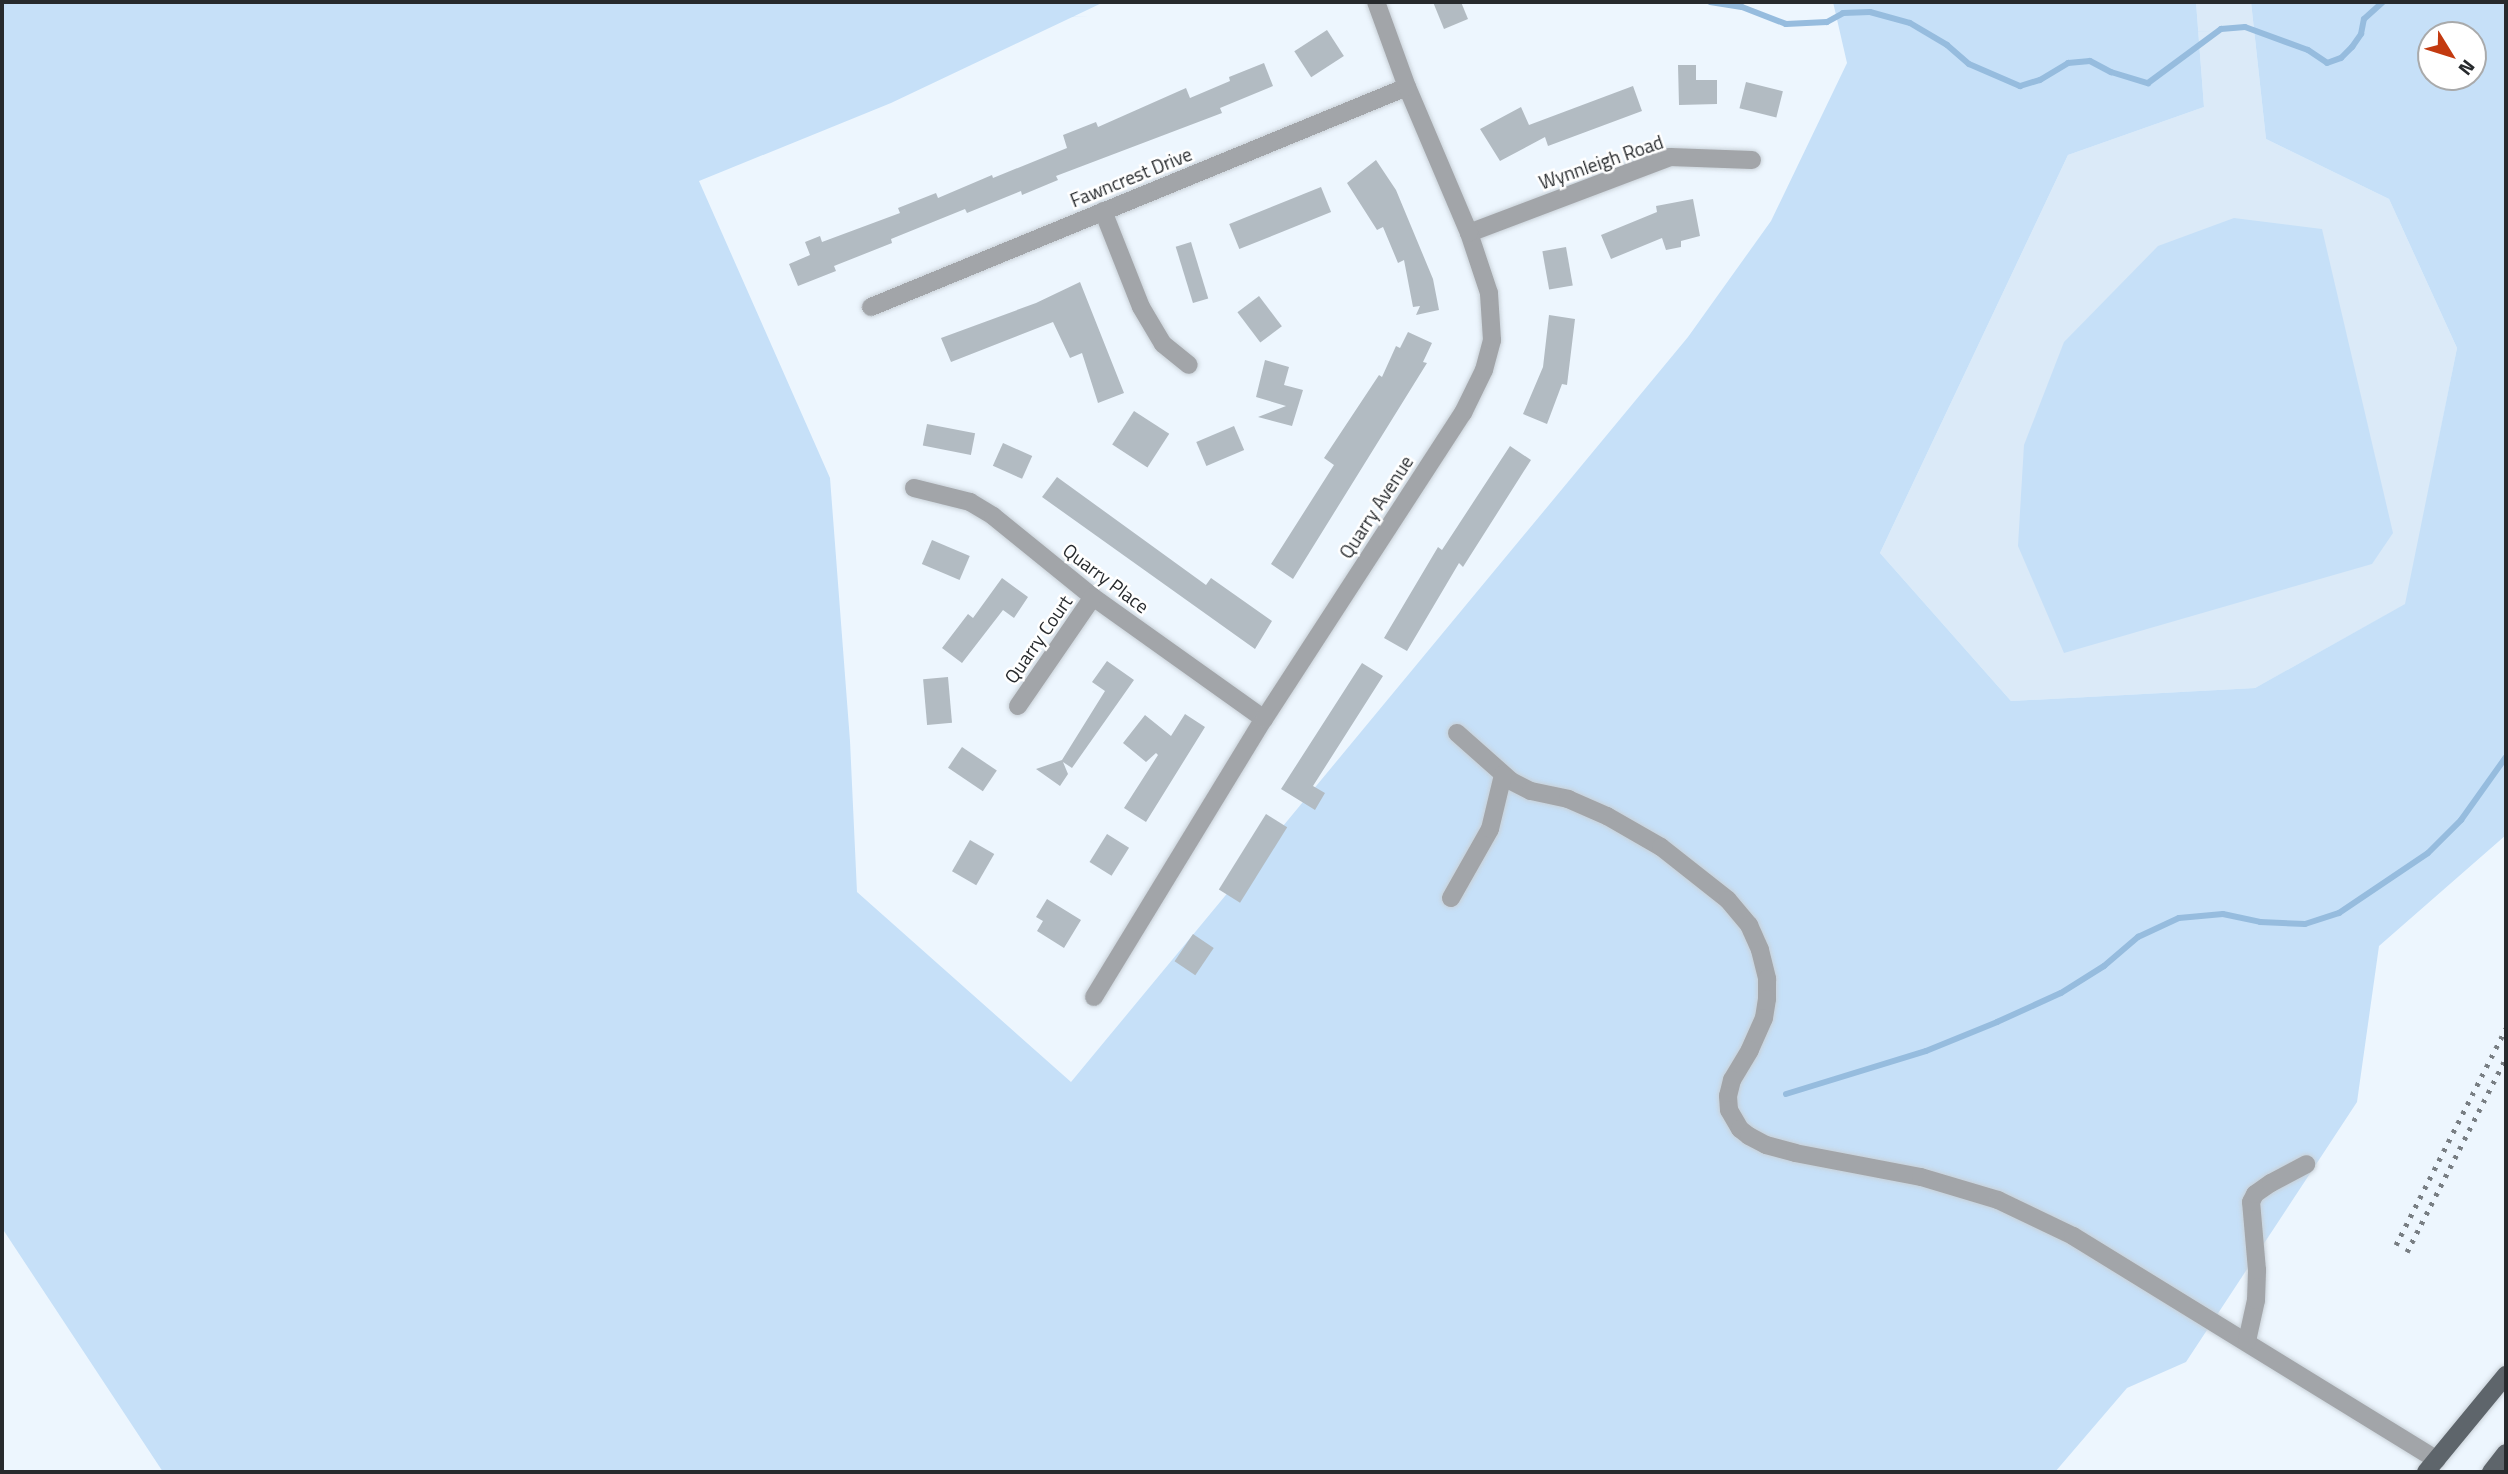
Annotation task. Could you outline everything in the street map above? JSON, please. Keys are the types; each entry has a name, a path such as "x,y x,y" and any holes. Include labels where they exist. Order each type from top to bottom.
{"main road":[{"path":"2432,1466 2506,1375"},
{"path":"2491,1472 2506,1453"}],"street":[{"name":"Quarry Avenue","path":"1094,997 1265,719 1462,413 1478,383 1492,340 1489,293 1469,233 1407,87 1376,2"},
{"name":"Fawncrest Drive","path":"871,307 1407,87"},
{"name":"Wynnleigh Road","path":"1469,233 1670,157 1752,160"},
{"path":"1103,211 1147,316 1163,344 1189,365"},
{"name":"Quarry Place","path":"914,488 978,507 1093,597 1265,719"},
{"name":"Quarry Court","path":"1018,706 1093,597"},
{"path":"1457,733 1503,775 1531,791 1568,799 1607,816 1661,847 1728,900 1749,925 1760,950 1767,979 1767,999 1763,1018 1750,1051 1732,1080 1728,1096 1729,1110 1740,1129 1749,1136 1766,1145 1795,1153 1921,1177 1998,1200 2073,1237 2247,1341 2432,1466"},
{"path":"1451,898 1490,829 1503,775"},
{"path":"2247,1341 2256,1300 2257,1270 2251,1202 2255,1194 2306,1164"}],"shaded area":[{"path":"2,2 1104,2 891,103 699,181 830,478 850,741 857,892 1071,1082 1688,337 1771,221 1847,63 1833,2 2196,2 2204,107 2068,155 1880,553 2011,701 2255,688 2405,604 2457,348 2389,199 2266,139 2251,2 2506,2 2506,835 2379,946 2357,1102 2186,1362 2127,1388 2055,1472 163,1472 2,1228"},
{"path":"2196,2 2251,2 2266,139 2389,199 2457,348 2406,604 2255,688 2011,701 1880,553 2068,155 2204,107"},
{"path":"2234,218 2322,229 2393,533 2372,564 2064,653 2018,546 2024,445 2064,342 2158,246"}],"building":[{"path":"1433,2 1461,2 1468,19 1444,29"},
{"path":"1327,30 1344,56 1311,77 1294,51"},
{"path":"1264,63 1273,86 1220,108 1222,113 1056,176 1058,180 1022,195 1021,191 967,213 965,209 891,239 892,243 834,266 836,271 798,286 789,264 810,255 805,242 820,236 822,242 900,213 898,208 936,193 938,198 992,175 993,178 1067,148 1063,135 1096,122 1098,127 1186,88 1190,98 1230,81 1229,77"},
{"path":"1678,65 1696,65 1696,80 1717,80 1717,104 1679,105"},
{"path":"1746,82 1783,91 1776,117 1739,108"},
{"path":"1633,86 1642,111 1548,146 1545,137 1500,161 1480,129 1521,107 1529,125"},
{"path":"1376,160 1396,190 1433,279 1439,310 1416,315 1420,306 1413,307 1404,260 1398,263 1383,227 1377,230 1347,183"},
{"path":"1321,187 1331,212 1239,249 1229,224"},
{"path":"1693,199 1700,236 1681,241 1681,247 1666,250 1662,238 1611,259 1601,235 1657,212 1656,206"},
{"path":"1191,242 1208,298 1193,303 1176,247"},
{"path":"1566,247 1573,285 1549,290 1542,251"},
{"path":"1080,282 1124,393 1098,403 1082,353 1070,358 1053,322 951,362 941,338 1036,303"},
{"path":"1259,296 1282,326 1260,343 1237,312"},
{"path":"1549,315 1575,319 1567,385 1562,384 1547,424 1523,414 1543,367"},
{"path":"1408,332 1432,343 1423,362 1427,363 1293,579 1271,564 1334,465 1324,458 1379,375 1382,377 1396,346 1400,348"},
{"path":"1265,360 1289,367 1284,385 1303,390 1292,426 1258,417 1286,406 1256,397"},
{"path":"1134,411 1169,434 1147,467 1112,445"},
{"path":"927,424 975,433 971,455 923,446"},
{"path":"1234,426 1244,450 1206,466 1196,442"},
{"path":"1003,443 1032,456 1022,479 993,466"},
{"path":"1510,446 1531,460 1463,567 1459,563 1407,651 1384,638 1438,547 1442,550"},
{"path":"1057,477 1206,585 1211,578 1272,621 1255,649 1042,497"},
{"path":"932,540 970,556 960,580 922,564"},
{"path":"1002,578 1028,597 1014,618 1003,610 962,663 942,648 968,614 973,618"},
{"path":"1107,661 1134,680 1072,768 1063,762 1068,774 1060,786 1036,769 1062,760 1105,691 1092,682"},
{"path":"1362,663 1383,676 1313,786 1325,793 1315,810 1281,789"},
{"path":"948,677 952,723 927,725 923,679"},
{"path":"1185,714 1205,727 1146,822 1124,808 1158,755 1156,753 1146,762 1123,743 1145,715 1171,736"},
{"path":"962,747 997,770 983,791 948,768"},
{"path":"1266,814 1287,827 1240,903 1219,889"},
{"path":"1107,834 1129,848 1112,876 1090,862"},
{"path":"970,840 994,854 976,885 952,871"},
{"path":"1047,899 1081,920 1064,948 1037,931 1043,921 1036,917"},
{"path":"1193,934 1214,948 1195,975 1175,961"}],"waterway":[{"path":"1710,2 1742,7 1786,24 1827,22 1843,13 1870,12 1910,23 1947,45 1969,64 2020,86 2040,80 2068,63 2090,61 2111,72 2148,83 2221,29 2245,27 2308,50 2327,63 2341,58 2352,47 2361,34 2364,19 2383,2"},
{"path":"1786,1094 1926,1051 1997,1022 2061,993 2104,966 2138,937 2179,918 2223,914 2260,922 2305,924 2339,913 2428,853 2461,820 2506,757"}],"railway":[{"path":"2396,1245 2506,1028"},
{"path":"2407,1252 2506,1058"}]}
